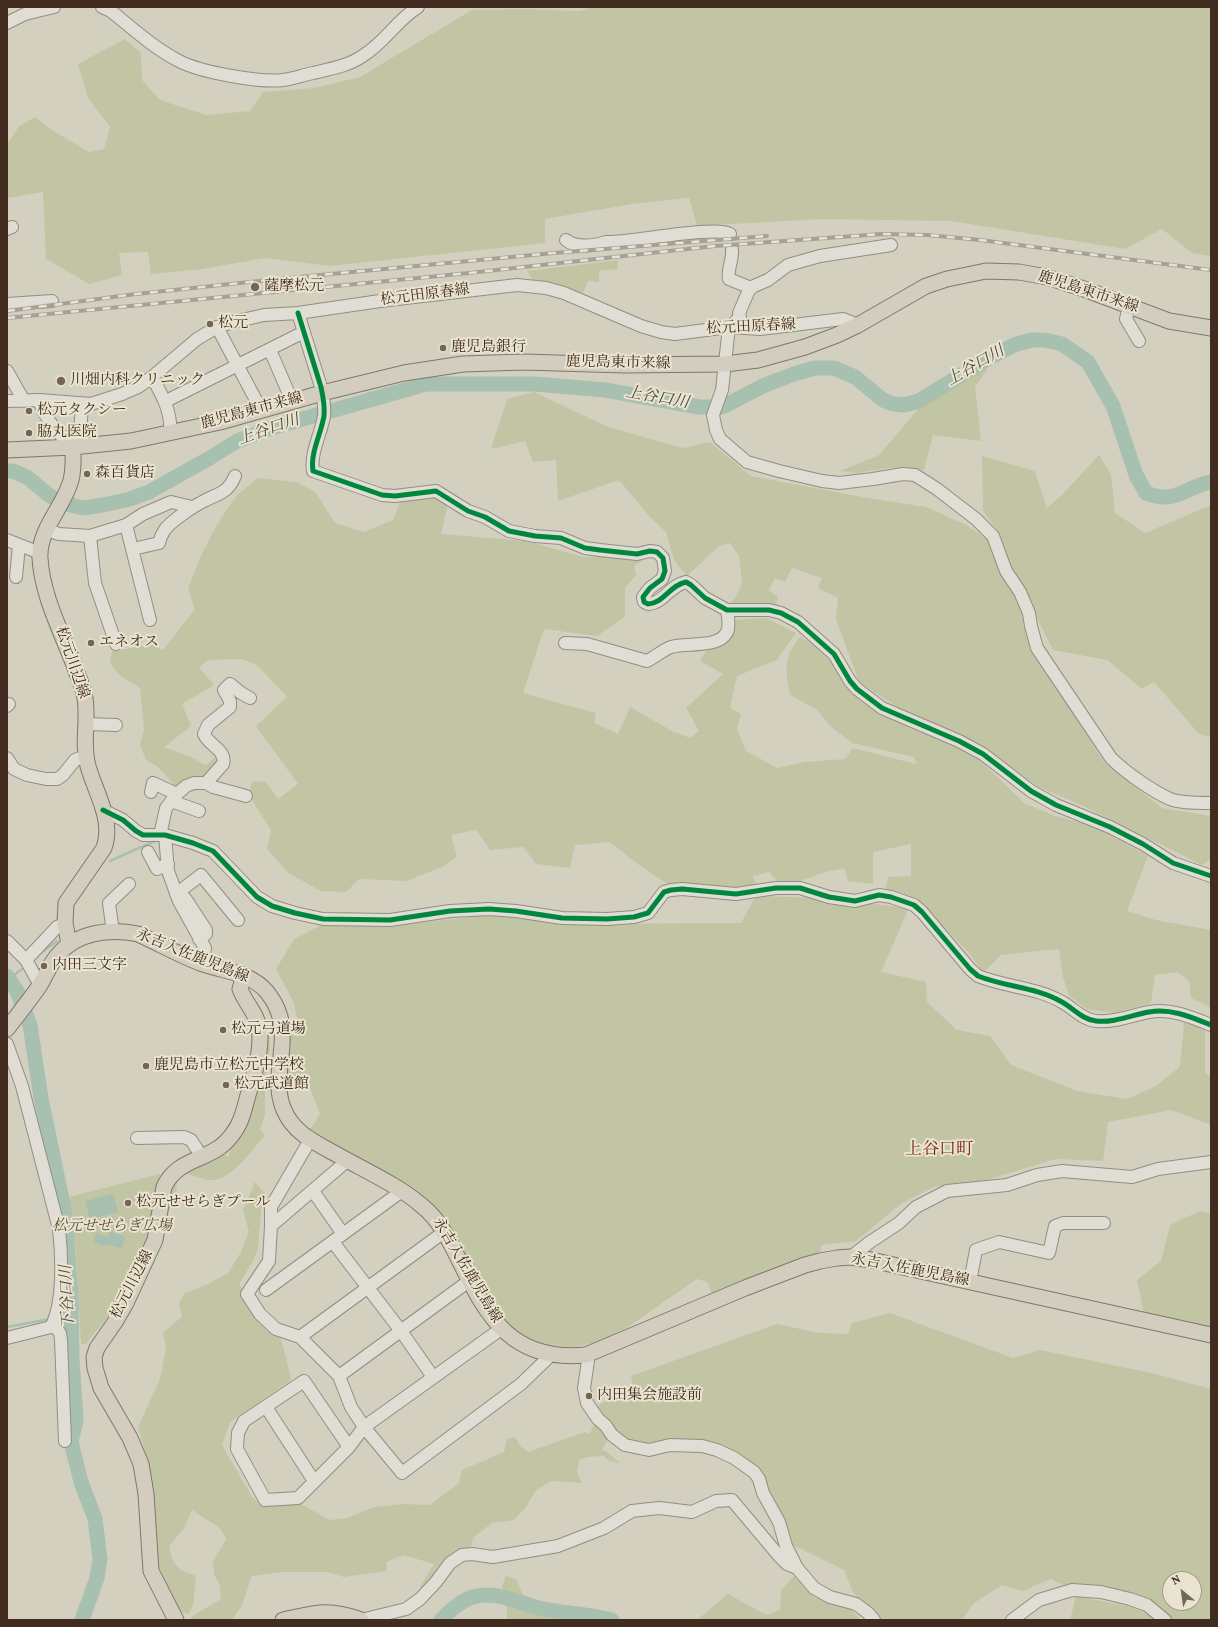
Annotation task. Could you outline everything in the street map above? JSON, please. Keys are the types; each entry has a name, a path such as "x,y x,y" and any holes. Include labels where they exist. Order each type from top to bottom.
{"main road":[{"name":"鹿児島東市来線","path":"7,450 73,447 131,441 220,422 292,402 323,404 404,373 463,364 524,362 624,365 726,364 758,360 786,353 831,337 858,325 926,286 947,279 986,271 1019,272 1047,277 1084,289 1169,321 1211,328"},
{"name":"松元川辺線","path":"70,944 65,923 64,908 68,899 106,843 107,825 87,764 84,692 46,592 40,552 47,530 69,486 73,467 73,447"},
{"name":"永吉入佐鹿児島線","path":"7,1029 40,985 56,957 70,944 95,934 113,932 138,934 203,964 244,975 257,983 267,993 275,1005 280,1019 283,1036 279,1084 284,1109 294,1126 310,1140 402,1192 434,1216 444,1232 469,1281 501,1329 516,1341 533,1350 551,1355 568,1357 586,1355 738,1291 804,1266 820,1261 851,1257 871,1260 1211,1335"},
{"name":"松元川辺線","path":"176,1620 151,1571 146,1517 146,1494 141,1464 130,1438 101,1388 95,1368 94,1357 97,1348 126,1303 156,1240 164,1187 167,1180 172,1173 185,1164 217,1149 228,1139 241,1120 259,1053 260,1028 257,1018 240,989 244,975"},
{"path":"283,1620 323,1612 338,1613 361,1620"}],"street":[{"path":"102,7 111,11 160,50 181,62 195,67 259,81 283,80 349,64 364,56 402,19 418,7"},
{"path":"7,23 25,14 47,8"},
{"path":"566,240 571,244 600,244 606,242 697,233 725,232 730,234"},
{"path":"891,245 820,256 794,263 783,268 762,283 752,288 746,295 739,313 740,317 731,328 722,390 713,415 716,430 720,439 747,462 822,481 839,483 903,474 915,475 937,489 976,520 993,536 1006,571 1020,592 1029,613 1030,626 1037,648 1111,758 1121,768 1172,800 1211,803"},
{"path":"732,250 733,256 729,271 729,278 752,288"},
{"name":"松元田原春線","path":"7,401 39,400 91,404 122,394 138,387 197,339 217,327 264,315 298,313 380,301 517,285 546,288 564,293 641,326 661,332 675,334 731,328 760,329 843,319 858,325"},
{"path":"7,304 52,301"},
{"path":"1130,306 1126,319 1139,341"},
{"path":"298,313 323,404 312,462 313,472 382,495 395,496 436,491 468,511 485,517 509,531 535,536 562,538 585,548 637,554 650,551 657,552 663,558 665,571 662,579 650,588 643,597 644,602 648,604 657,602 674,587 686,582 705,598 727,610 769,610 781,613 804,627 834,654 850,681 882,708 971,747 983,754 1031,791 1056,805 1110,827 1143,844 1173,863 1211,876"},
{"path":"217,327 260,410"},
{"path":"166,401 304,332"},
{"path":"270,350 292,402"},
{"path":"7,371 24,400"},
{"path":"152,377 166,401 171,425 170,433"},
{"path":"39,400 42,410 48,419 64,439 73,447 80,435 82,404"},
{"path":"133,549 159,543 164,530 192,507 224,491 231,485 235,476"},
{"path":"47,530 59,534 90,536 126,525 143,514 171,502 192,507"},
{"path":"126,525 150,620"},
{"path":"90,536 96,583 116,644"},
{"path":"7,540 40,552"},
{"path":"16,577 19,545"},
{"path":"565,643 587,644 647,661 671,647 704,644 721,638 727,632 727,610"},
{"path":"206,783 223,764 224,760 221,752 208,741 204,734 208,725 230,708 230,701 224,690 230,684 250,698"},
{"path":"86,724 116,726"},
{"path":"7,758 14,769 27,775 46,779 57,779 63,775 75,760 86,756"},
{"path":"203,964 205,948 199,939 168,871 163,835 166,808 186,786 194,782 206,783 213,787 246,796"},
{"path":"150,792 153,783 174,798 198,811"},
{"path":"103,810 123,820 143,835 163,835 193,843 213,851 257,898 272,906 323,919 390,920 450,911 489,909 516,911 562,918 607,919 634,917 648,913 664,892 682,889 736,894 776,888 800,888 828,897 856,901 879,895 891,897 914,905 922,912 970,969 978,976 1047,995 1093,1021 1103,1022 1152,1012 1165,1011 1183,1013 1211,1025"},
{"path":"148,852 157,869 168,864"},
{"path":"180,895 201,874 238,920"},
{"path":"113,932 109,903 129,884"},
{"path":"26,960 57,927 65,923"},
{"path":"7,941 26,960 40,985"},
{"path":"7,1044 22,1086 59,1229 61,1244 59,1301 58,1311 51,1327"},
{"path":"137,1138 184,1137 191,1140 202,1157"},
{"path":"310,1140 271,1206 269,1261 247,1294 260,1314 276,1329 300,1337 339,1376 351,1407 364,1427 402,1473 520,1384 551,1355"},
{"path":"271,1226 313,1192 347,1161"},
{"path":"851,1257 870,1242 899,1223 916,1207 947,1190 1007,1185 1036,1175 1062,1171 1132,1177 1158,1169 1211,1162"},
{"path":"313,1192 344,1234"},
{"path":"266,1290 402,1192"},
{"path":"970,1282 976,1250 999,1242 1049,1253 1055,1226 1063,1223 1104,1223"},
{"path":"300,1337 444,1232"},
{"path":"333,1242 401,1331 433,1377"},
{"path":"339,1376 469,1281"},
{"path":"7,1338 51,1327 55,1327 58,1330 61,1340 65,1441"},
{"path":"349,1448 304,1381 244,1421 238,1433 237,1449 265,1500 298,1498 349,1448 364,1427 501,1329"},
{"path":"586,1355 588,1361 584,1388 587,1404 612,1435 626,1445 649,1450 670,1445 702,1446 718,1450 734,1458 754,1472 759,1479 763,1493 778,1522 786,1546 797,1568 814,1588 830,1597 856,1604 868,1613 874,1620"},
{"path":"266,1407 314,1481"},
{"path":"361,1620 406,1609 420,1599 436,1582 450,1563 462,1555 472,1554 493,1557 558,1546 604,1528 632,1511 659,1508 692,1512 716,1501 732,1500 779,1556 787,1564 797,1568"},
{"path":"1012,1620 1039,1600 1072,1590 1100,1592 1130,1599 1147,1605 1165,1620"}],"green space":[{"path":"591,7 1211,7 1211,256 1192,253 1162,229 1125,249 951,221 820,219 697,226 689,198 632,204 545,219 545,243 330,266 265,258 203,269 151,274 148,252 119,253 122,275 89,284 46,259 43,192 7,198 7,145 19,126 35,117 49,128 89,152 104,149 110,127 88,98 78,64 125,39 141,53 142,80 160,100 206,115 250,111 263,92 314,88 360,77 472,10 527,9 580,11"},
{"path":"618,260 618,269 599,271 599,282 588,281 583,293 563,287 534,282 527,271"},
{"path":"989,367 975,387 981,441 933,435 924,470 889,468 856,473 840,471 879,455 919,408 946,388"},
{"path":"534,392 608,427 683,448 710,442 751,476 862,497 926,507 966,525 987,539 999,566 1022,607 1032,646 1103,761 1162,808 1211,816 1211,859 1202,865 1081,805 1039,787 978,745 897,707 859,682 836,619 838,598 818,588 822,578 792,568 785,582 775,578 769,590 778,597 776,605 728,607 736,596 742,583 739,556 730,543 719,546 687,576 674,560 666,532 649,516 619,480 558,501 556,460 533,462 525,441 491,449 507,399"},
{"path":"1099,455 1111,474 1115,513 1145,533 1211,505 1211,737 1199,734 1154,682 1142,689 1107,660 1053,650 1035,614 1024,586 1009,566 996,528 983,511 982,456 1035,471 1047,508 1061,496"},
{"path":"258,478 297,482 316,493 335,523 364,532 393,520 400,502 442,493 448,504 441,534 527,541 583,557 624,555 644,560 634,566 636,575 625,588 625,617 597,636 544,629 523,693 596,713 594,723 618,734 630,707 672,731 690,738 699,731 686,708 723,674 700,661 709,645 732,620 766,618 796,633 777,660 737,676 730,708 741,714 737,729 746,751 777,768 804,762 845,759 853,748 916,764 914,757 852,743 830,726 816,709 790,695 787,678 787,664 790,651 800,637 815,645 879,712 975,755 1024,803 1055,816 1093,826 1148,856 1127,911 1156,920 1211,930 1211,1008 1191,998 1189,981 1177,972 1155,975 1151,1003 1113,1013 1087,1009 1069,996 1063,977 1059,949 1001,955 983,973 970,954 925,908 886,888 888,877 911,876 911,844 873,852 873,884 848,881 844,868 822,873 798,882 777,881 769,872 753,876 757,888 731,892 669,885 639,865 610,842 575,845 570,868 536,864 523,847 490,850 476,830 451,835 457,857 442,867 406,881 359,879 346,892 321,891 288,873 267,849 271,830 248,794 253,781 266,782 278,799 298,784 256,726 287,697 258,666 243,659 209,660 199,667 214,685 182,704 191,726 164,747 189,756 206,765 218,755 220,762 206,778 178,789 157,766 146,760 140,745 144,729 140,688 120,676 110,663 112,651 152,645 163,650 195,609 188,589 199,560 216,526 236,496"},
{"path":"756,896 820,898 909,908 881,972 926,982 927,1002 957,1030 990,1036 1011,1065 1077,1091 1127,1099 1154,1087 1180,1067 1184,1023 1205,1025 1205,1073 1211,1077 1211,1125 1171,1110 1108,1122 1103,1161 1056,1159 986,1180 934,1187 902,1203 856,1241 821,1245 820,1255 713,1296 707,1282 697,1279 622,1331 619,1339 569,1348 541,1344 513,1330 495,1313 439,1214 309,1131 320,1114 307,1080 282,1083 283,1042 299,1028 294,1003 276,969 294,939 319,926 392,926 504,913 559,924 741,923"},
{"path":"263,1011 270,1037 270,1049 265,1081 265,1115 260,1130 265,1135 242,1162 229,1174 221,1178 207,1180 184,1173 221,1152 228,1157 235,1138 260,1012"},
{"path":"184,1173 177,1183 176,1193 187,1199 186,1202 166,1202 172,1180"},
{"name":"松元せせらぎ広場","path":"160,1174 151,1233 143,1252 113,1310 86,1344 81,1344 76,1251 69,1197"},
{"path":"255,1182 265,1194 261,1210 258,1249 253,1261 239,1284 256,1311 259,1322 267,1330 280,1337 291,1380 230,1422 222,1445 252,1497 260,1503 284,1499 305,1506 329,1520 347,1518 374,1507 402,1504 430,1505 459,1483 462,1470 504,1452 507,1439 515,1437 520,1446 528,1452 585,1432 590,1434 595,1421 607,1433 607,1441 602,1450 607,1452 620,1463 609,1461 604,1456 588,1457 579,1460 577,1472 582,1483 552,1481 536,1490 526,1507 514,1520 492,1523 473,1538 471,1547 443,1560 424,1587 419,1588 434,1564 403,1555 387,1562 386,1571 344,1577 327,1572 281,1572 252,1576 241,1607 232,1620 193,1620 191,1617 221,1599 220,1585 214,1574 213,1562 226,1539 220,1528 192,1510 184,1528 169,1546 174,1563 180,1569 196,1576 193,1605 189,1614 180,1612 160,1577 154,1555 150,1492 145,1452 138,1427 160,1379 166,1348 163,1332 182,1317 179,1303 184,1294 208,1284 228,1273 241,1252 249,1232 243,1210"},
{"path":"1200,1211 1211,1214 1211,1330 1144,1315 1137,1280 1161,1261 1170,1225"},
{"path":"890,1313 1013,1358 1040,1350 1156,1374 1211,1389 1211,1620 1172,1620 1168,1615 1067,1587 1051,1579 1023,1591 1002,1585 974,1603 962,1620 878,1620 853,1592 844,1570 791,1544 779,1512 763,1477 717,1446 648,1446 626,1441 614,1432 595,1408 602,1403 634,1392 631,1376 777,1324 819,1333 848,1334 852,1323"},
{"path":"506,1576 516,1579 523,1595 566,1619 571,1620 507,1620 507,1610 502,1586"},
{"path":"794,1576 814,1597 850,1609 861,1620 697,1620 728,1594 766,1615 780,1610 781,1590"},
{"path":"1076,1596 1137,1608 1155,1620 1070,1620"}],"shaded area":[{"path":"113,1194 118,1212 90,1219 85,1201"},
{"path":"110,1231 125,1237 121,1248 107,1244 104,1246 93,1242 96,1233 108,1237"}],"waterway":[{"name":"上谷口川","path":"7,471 13,471 27,477 50,496 66,504 83,508 103,505 130,499 149,492 237,441 271,428 426,384 535,384 605,390 699,407 722,407 765,385 794,374 815,368 834,368 855,377 883,400 893,404 904,405 919,401 984,361 1014,345 1031,340 1044,340 1062,344 1088,362 1113,406 1136,475 1146,493 1165,497 1173,496 1201,484 1211,482"},
{"path":"110,861 157,840"},
{"path":"38,955 57,941"},
{"path":"9,979 22,969"},
{"name":"下谷口川","path":"7,976 17,991 30,1025 41,1098 65,1214 71,1296 72,1359 76,1420 71,1442 81,1482 95,1519 100,1559 97,1578 82,1620"},
{"path":"59,1317 71,1315"},
{"path":"7,1327 50,1319"},
{"name":"下谷口川","path":"441,1620 464,1601 481,1595 498,1596 539,1608 612,1620"}],"railway":[{"path":"7,318 469,273 715,246 882,234 927,235 980,240 1211,270"},
{"path":"7,311 136,294 278,279 554,253 767,236"}],"cycle path":[{"path":"298,313 321,387 324,405 323,423 314,450 312,464 313,471 382,495 395,496 436,491 468,511 485,517 509,531 535,536 561,538 585,548 637,554 650,551 657,552 663,558 665,571 662,579 650,588 643,597 644,602 648,604 654,603 680,584 686,582 705,598 727,610 769,610 781,613 798,622 834,654 850,681 857,689 882,708 959,741 983,754 1031,791 1056,805 1110,827 1143,844 1173,863 1211,876"},
{"path":"103,810 123,820 143,835 165,835 193,843 213,851 257,897 272,906 323,919 390,920 450,911 489,909 516,911 562,918 607,919 634,917 648,913 664,892 682,889 736,894 776,888 800,888 829,897 855,901 879,895 891,897 914,905 922,912 970,969 978,976 988,980 1042,993 1066,1004 1082,1016 1091,1020 1109,1021 1149,1012 1165,1011 1181,1014 1211,1025"}],"place":[{"name":"薩摩松元","path":"255,287"},
{"name":"松元","path":"210,324"},
{"name":"鹿児島銀行","path":"443,348"},
{"name":"川畑内科クリニック","path":"61,381"},
{"name":"松元タクシー","path":"29,411"},
{"name":"脇丸医院","path":"29,433"},
{"name":"森百貨店","path":"87,474"},
{"name":"エネオス","path":"91,643"},
{"name":"内田三文字","path":"44,966"},
{"name":"松元弓道場","path":"223,1030"},
{"name":"鹿児島市立松元中学校","path":"146,1066"},
{"name":"松元武道館","path":"226,1085"},
{"name":"松元せせらぎプール","path":"128,1203"},
{"name":"内田集会施設前","path":"589,1396"}],"district":[{"name":"上谷口町","path":"939,1151"}]}
